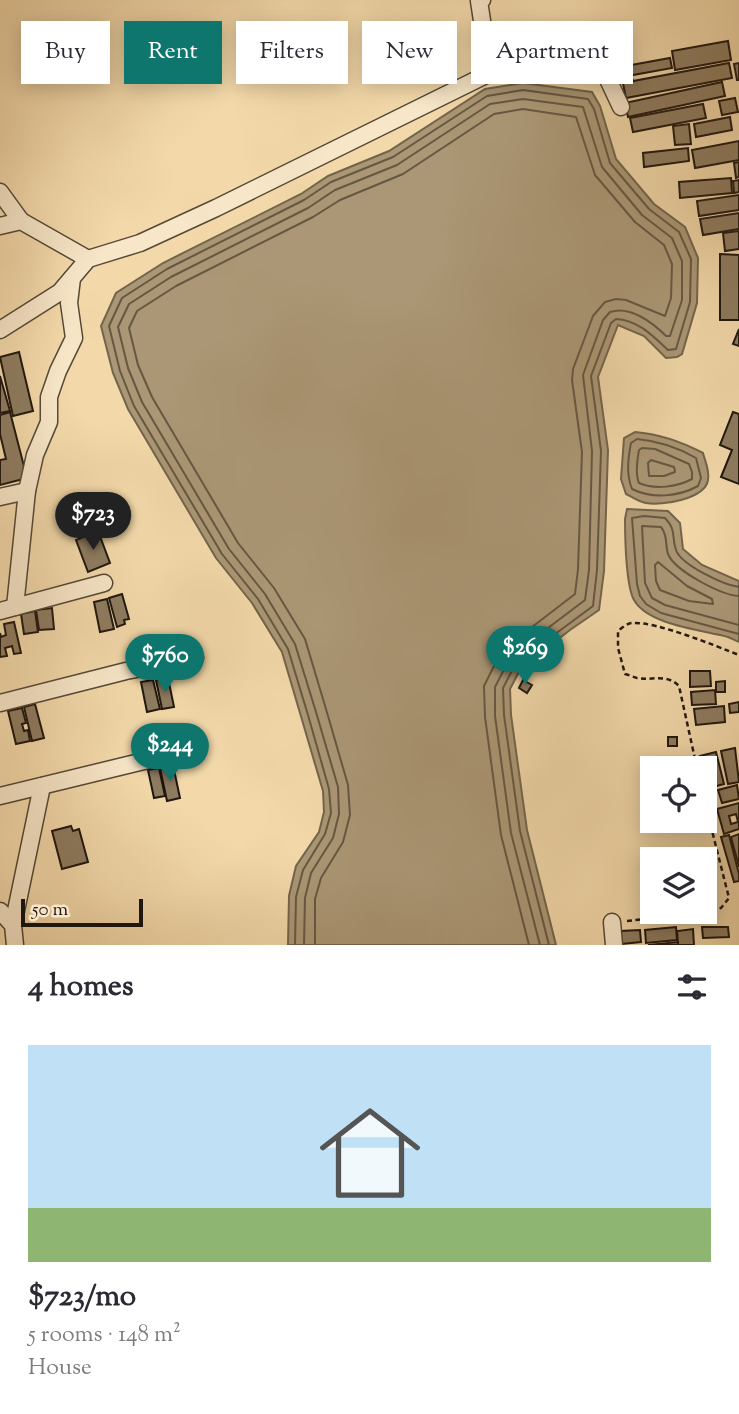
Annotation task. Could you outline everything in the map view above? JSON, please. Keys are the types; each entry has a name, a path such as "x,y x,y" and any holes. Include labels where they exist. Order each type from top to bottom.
{"street":[{"path":"482,0 479,1 482,21"},
{"path":"0,330 60,292 88,259 140,243 471,83"},
{"path":"610,84 621,107"},
{"path":"0,192 21,221 88,259"},
{"path":"0,226 21,221"},
{"path":"72,278 69,303 74,338 49,397 49,422 35,455 27,491 8,609 104,583"},
{"path":"0,497 27,491"},
{"path":"0,703 126,671 195,658"},
{"path":"0,796 181,752"},
{"path":"15,945 13,925 42,786"},
{"path":"0,911 13,925"},
{"path":"612,922 614,945"}],"path":[{"path":"694,756 679,686 674,681 658,677 638,679 625,674 618,648 618,631 633,622 678,633 739,654"},
{"path":"612,922 721,908 729,898 713,833"}],"water":[{"path":"531,84 592,92 600,106 616,159 654,204 685,227 698,258 697,303 682,354 666,358 644,336 618,325 598,377 608,450 604,571 599,610 521,668 510,689 511,715 527,830 556,945 288,945 289,896 296,866 319,832 324,812 323,791 282,652 252,603 216,558 128,409 113,373 101,326 116,293 163,263 301,194 328,176 389,151 485,89"},
{"path":"635,432 670,439 703,453 708,473 705,487 682,500 653,504 626,494 621,479 624,438"},
{"path":"627,509 668,511 680,523 683,549 702,565 739,581 739,642 663,621 641,608 634,600 626,549"}],"building":[{"path":"728,41 731,60 675,70 672,51"},
{"path":"670,58 672,68 633,75 633,65"},
{"path":"729,63 732,78 626,98 623,84 633,84 633,81"},
{"path":"739,63 739,80 737,80 734,64"},
{"path":"722,82 725,96 628,117 625,103"},
{"path":"735,98 738,112 722,115 719,101"},
{"path":"703,104 706,118 633,132 630,118"},
{"path":"730,117 732,130 696,137 694,124"},
{"path":"689,124 691,144 675,145 673,126"},
{"path":"739,141 739,160 695,168 692,150"},
{"path":"688,148 689,161 644,167 643,153"},
{"path":"739,162 739,177 736,178 734,163"},
{"path":"731,178 732,193 680,198 679,182"},
{"path":"739,180 739,192 734,193 733,181"},
{"path":"739,195 739,210 699,216 697,201"},
{"path":"739,213 739,229 703,235 700,219"},
{"path":"739,231 739,249 725,251 723,233"},
{"path":"720,254 739,255 739,320 720,320"},
{"path":"739,329 739,346 733,344"},
{"path":"19,352 33,411 13,416 0,357"},
{"path":"0,376 10,411 0,413"},
{"path":"10,412 27,478 0,485 0,460 6,459 0,434 0,415"},
{"path":"733,412 739,414 739,484 721,477 732,450 720,445"},
{"path":"98,531 110,563 88,572 76,540"},
{"path":"122,594 129,619 117,627 109,598"},
{"path":"107,599 114,629 100,632 94,602"},
{"path":"52,608 54,629 39,630 36,610"},
{"path":"35,611 38,632 24,634 21,614"},
{"path":"14,622 21,653 14,654 12,646 5,648 7,656 0,657 0,633 1,637 6,635 4,624"},
{"path":"690,671 710,671 711,686 690,687"},
{"path":"168,678 174,707 162,709 156,680"},
{"path":"153,680 160,709 147,712 141,682"},
{"path":"523,680 532,685 527,693 519,688"},
{"path":"725,681 725,692 716,692 716,682"},
{"path":"715,690 716,704 692,705 691,692"},
{"path":"739,702 739,712 730,713 729,704"},
{"path":"35,704 44,738 32,741 24,707"},
{"path":"724,706 725,722 696,725 694,709"},
{"path":"22,708 26,723 22,724 24,731 28,730 30,741 16,744 8,711"},
{"path":"668,737 677,737 677,746 668,746"},
{"path":"735,748 739,782 728,784 721,751"},
{"path":"716,752 717,756 700,756"},
{"path":"717,756 724,784 717,786"},
{"path":"173,765 180,798 167,801 160,768"},
{"path":"159,768 165,796 154,798 148,770"},
{"path":"737,785 739,799 722,803 718,790"},
{"path":"739,803 739,829 724,834 717,809","holes":["736,814 738,822 731,824 729,816"]},
{"path":"71,826 73,831 79,829 88,862 62,869 52,831"},
{"path":"739,834 739,867 731,837"},
{"path":"729,835 739,874 739,881 734,882 721,837"},
{"path":"676,927 677,940 646,943 645,930"},
{"path":"702,927 728,927 729,937 703,938"},
{"path":"693,929 694,945 678,945 677,931"},
{"path":"640,930 641,942 621,944 620,931"},
{"path":"678,942 678,945 648,945"}]}
